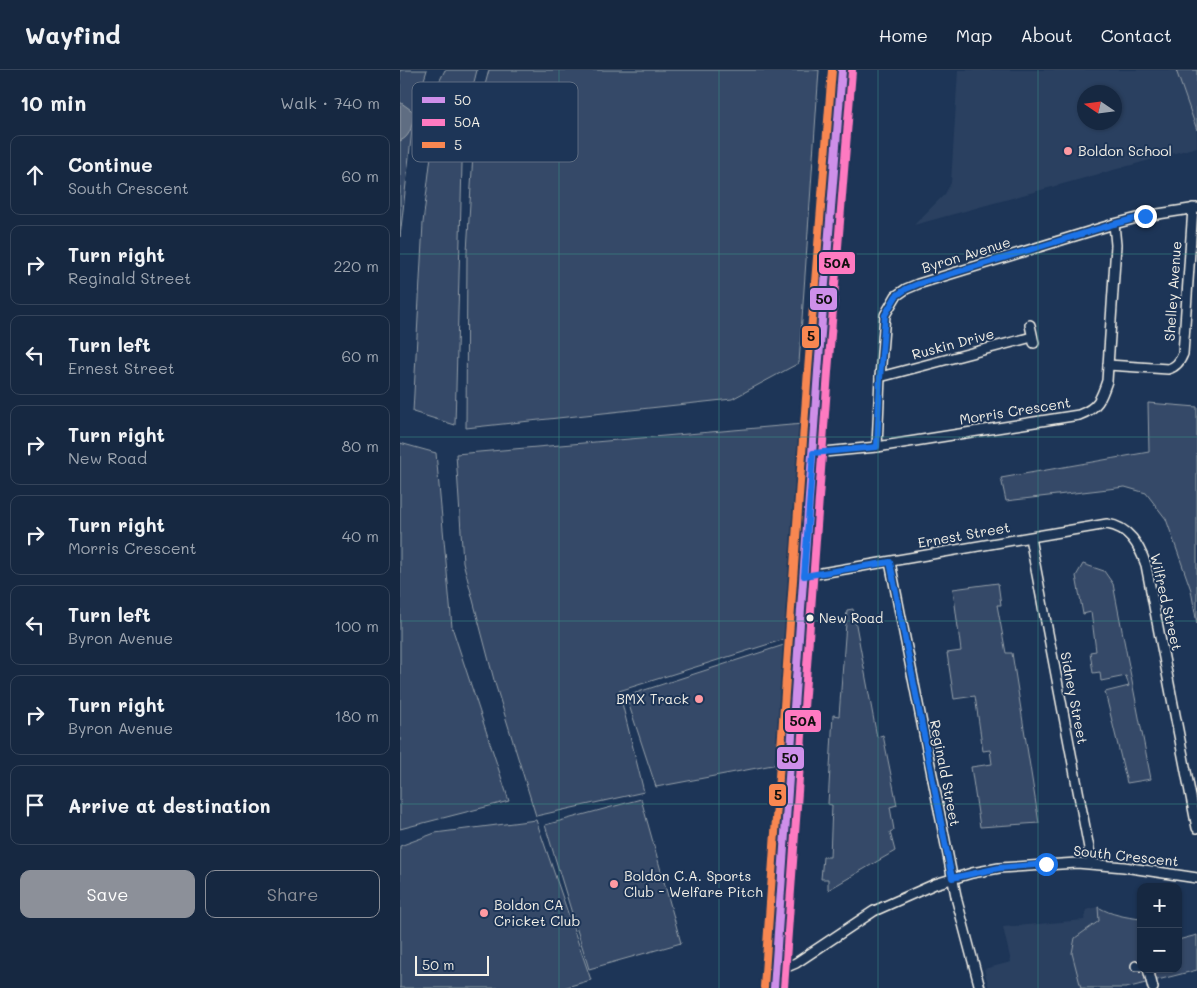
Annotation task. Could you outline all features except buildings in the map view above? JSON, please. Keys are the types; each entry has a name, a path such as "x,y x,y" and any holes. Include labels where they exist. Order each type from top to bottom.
{"main road":[{"path":"774,988 842,70"}],"street":[{"name":"Byron Avenue","path":"877,447 885,315 896,296 906,289 1114,224 1145,216 1195,208"},
{"name":"Shelley Avenue","path":"1108,365 1168,369 1173,368 1180,360 1183,354 1195,208"},
{"name":"Morris Crescent","path":"813,453 877,447 1079,416 1091,411 1101,397 1107,381 1116,245 1114,224"},
{"name":"Ruskin Drive","path":"880,378 1033,340 1030,326"},
{"name":"Ernest Street","path":"804,576 1107,524 1128,533"},
{"name":"Wilfred Street","path":"1128,533 1142,552 1146,565 1197,828"},
{"name":"Sidney Street","path":"1030,538 1092,864"},
{"name":"Reginald Street","path":"890,562 952,878 980,988"},
{"name":"South Crescent","path":"775,965 789,966 796,963 874,911 952,878 999,868 1064,863 1092,864 1197,878"},
{"path":"1149,973 1153,988"}],"shaded area":[{"path":"400,70 427,70 423,82 412,82 412,130 400,237"},
{"path":"445,70 477,70 474,82 440,82"},
{"path":"489,70 819,70 799,363 732,399 466,428 467,251 473,162 578,162 578,82 486,82"},
{"name":"Boldon School","path":"958,70 1176,70 1197,130 1197,147 914,225 945,194 951,183"},
{"path":"1176,70 1197,70 1197,130"},
{"path":"400,102 412,111 412,125 407,136 400,141"},
{"path":"430,162 462,162 455,425 413,412 423,223"},
{"path":"1148,403 1197,407 1197,624 1191,590 1166,519 1146,493 1125,487 1006,501 1001,478 1149,452"},
{"path":"803,424 785,639 619,691 644,792 536,816 494,680 463,562 456,454"},
{"path":"400,443 436,453 452,627 509,801 400,829"},
{"path":"1083,564 1104,571 1113,584 1151,779 1127,783 1105,692 1129,686 1126,676 1101,681 1100,672 1093,673 1090,652 1096,651 1091,612 1083,614 1076,576"},
{"path":"998,583 1001,605 997,605 1006,653 1012,653 1039,823 980,827 971,767 992,764 990,750 983,751 975,696 954,699 947,653 961,651 953,589"},
{"path":"853,609 877,737 883,735 897,805 890,807 894,830 890,832 895,851 828,890 828,879 821,879 823,857 830,857 832,805 828,804 833,715 839,716 847,610"},
{"path":"787,644 778,764 656,787 626,696"},
{"name":"Boldon C.A. Sports Club - Welfare Pitch","path":"641,799 681,943 589,969 545,825"},
{"name":"Boldon CA Cricket Club","path":"536,820 591,980 563,988 400,988 400,846 435,833"},
{"path":"1098,907 1119,916 1126,988 989,988 984,969 1011,962 1003,927 1084,920 1086,910"},
{"path":"1098,907 1108,912 1137,918 1137,973 1182,973 1182,939 1197,935 1197,970 1126,988 1081,988 1072,953 1075,938 1099,921"}],"transit line":[{"name":"5","path":"764,987 808,370 832,70"},
{"name":"50","path":"774,988 818,371 842,70"},
{"name":"50A","path":"784,988 828,372 852,71"}],"place":[{"name":"Boldon School","path":"1068,151"},
{"name":"New Road","path":"810,618"},
{"name":"BMX Track","path":"699,699"},
{"name":"Boldon C.A. Sports Club - Welfare Pitch","path":"614,884"},
{"name":"Boldon CA Cricket Club","path":"484,913"}],"route":[{"path":"1046,864 999,868 952,878 890,562 804,576 813,453 877,447 885,315 896,296 918,284 1145,216"}]}
